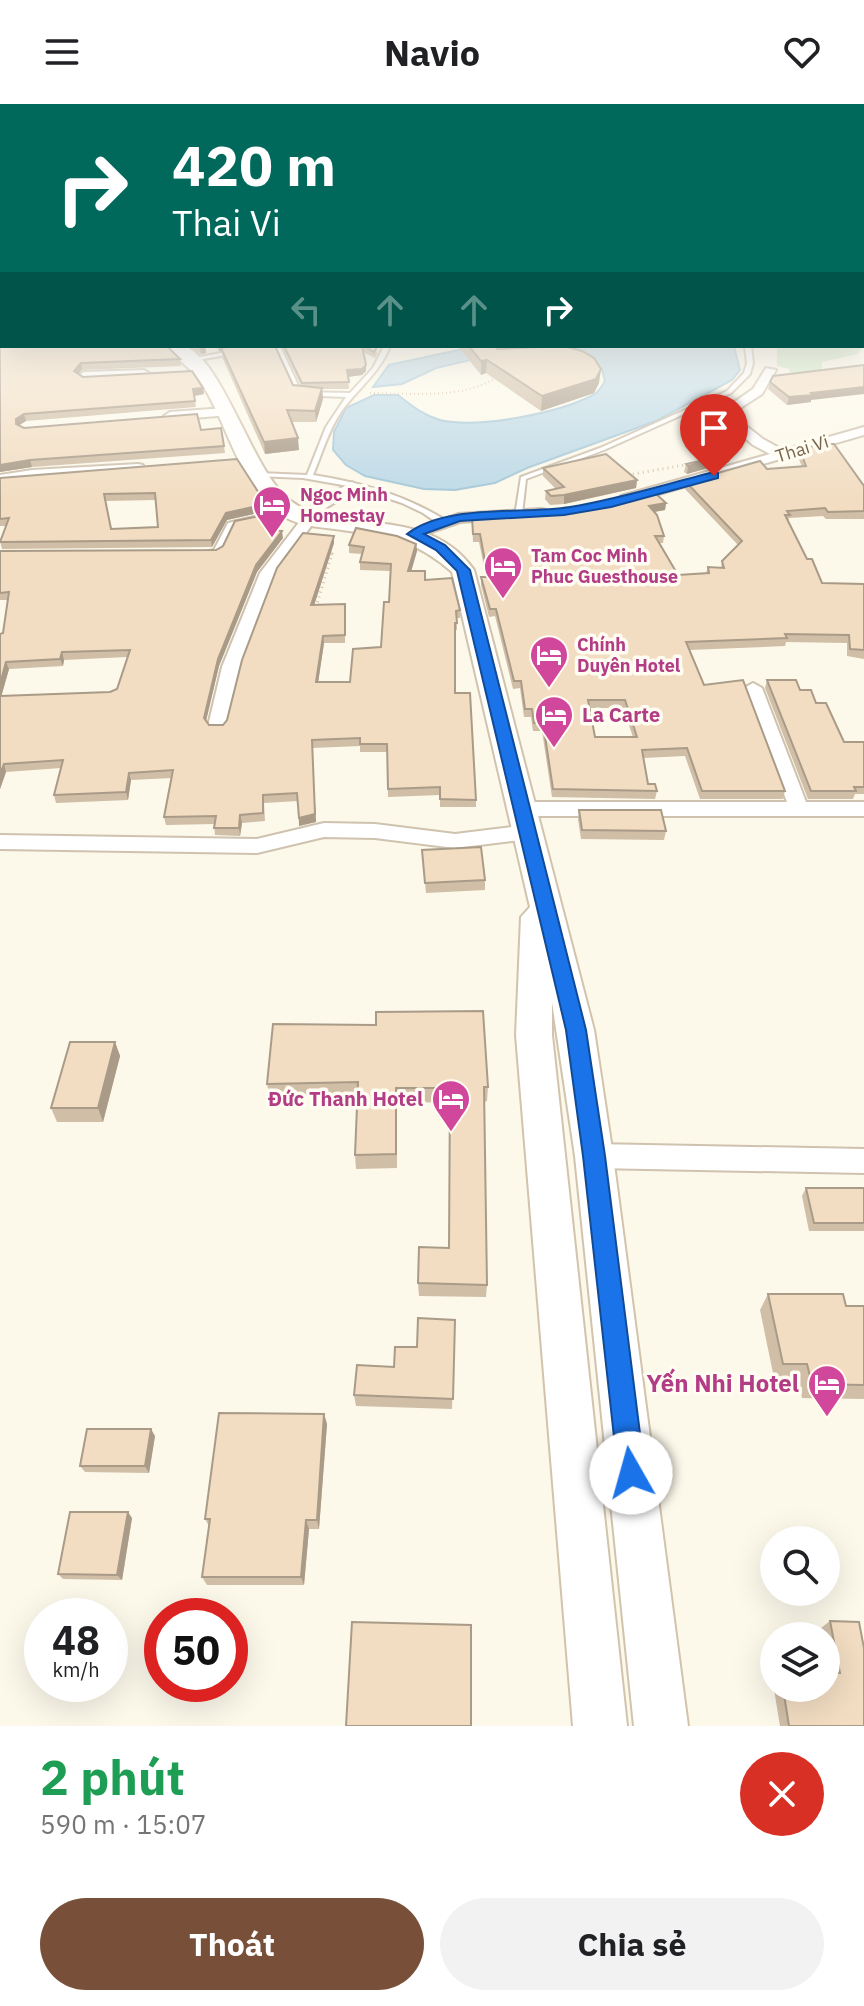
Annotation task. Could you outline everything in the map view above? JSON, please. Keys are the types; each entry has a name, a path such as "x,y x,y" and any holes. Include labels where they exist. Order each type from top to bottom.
{"main road":[{"path":"176,349 225,412 241,458 259,475 270,493 299,515 414,534 441,548 463,570 576,1030 594,1156 661,1726"},
{"path":"538,874 534,1035 600,1726"}],"street":[{"path":"770,370 768,378 756,393 723,414 758,442 781,454"},
{"path":"84,376 157,373"},
{"path":"151,418 225,412"},
{"name":"Thai Vi","path":"611,503 781,454 835,445 864,431"},
{"path":"0,479 32,474 151,467"},
{"path":"217,726 227,679 252,608 268,573 286,549 299,515 352,486"},
{"path":"414,534 442,522 479,515 564,511"},
{"path":"753,688 799,809"},
{"path":"0,842 257,846 324,830 375,831 455,841 526,820 864,809"},
{"path":"594,1156 864,1161"}],"lane":[{"path":"278,349 299,394 352,395"},
{"path":"310,475 329,426 377,368 386,349"},
{"path":"518,514 523,478 602,449 729,392 747,374 750,363 748,349"},
{"path":"194,368 246,351"},
{"path":"259,475 310,475 424,508 442,522"},
{"path":"204,552 217,552 231,525 299,515"}],"path":[{"path":"366,393 442,393 490,384 498,375"},
{"path":"619,477 695,463"},
{"path":"286,549 332,554 312,620"}],"green space":[{"path":"777,349 862,349 858,354 822,362 822,371 792,378 789,369 777,366"}],"water":[{"path":"465,349 735,349 740,370 732,380 656,421 527,468 495,483 455,490 424,489 365,476 346,465 333,450 334,432 346,408 374,395 398,395 423,413 440,420 475,422 518,418 560,408 595,394 605,381 602,369 585,360 496,354 436,368 402,384 373,387 389,365"}],"building":[{"path":"0,349 170,349 180,359 81,363 74,371 83,377 192,371 203,388 193,389 195,401 24,414 16,419 16,424 24,428 197,414 201,430 221,428 224,446 30,460 0,465"},
{"path":"221,349 276,349 293,385 322,388 315,411 287,410 298,438 264,442"},
{"path":"285,349 363,349 366,365 362,369 347,370 349,382 302,383"},
{"path":"471,349 574,349 594,358 601,369 596,379 542,396 487,360 481,361"},
{"path":"864,365 864,387 789,397 770,382 773,376"},
{"path":"820,444 834,444 864,486 864,511 828,512 825,508 787,511 790,515 785,515 807,559 812,559 822,583 864,584 864,650 850,649 849,635 785,634 787,638 686,642 704,685 743,680 785,791 702,791 687,748 642,750 648,784 655,784 657,791 553,789 543,723 534,723 532,709 525,709 521,681 514,681 496,609 490,609 481,577 488,577 480,534 473,534 472,517 565,511 612,503 653,491 666,503 649,506 657,515 664,536 655,536 678,575 709,573 708,567 724,568 722,561 742,541 686,482 760,461 767,469 806,466 800,450","holes":["588,700 625,700 637,737 595,737"]},
{"path":"726,451 731,455 686,464 709,459 704,456"},
{"path":"606,454 637,480 564,495 551,496 546,491 564,487 543,468"},
{"path":"237,459 266,504 226,513 211,540 0,542 9,518 0,519 0,478","holes":["155,493 158,527 111,529 104,494"]},
{"path":"269,514 278,518 271,530 282,531 256,565 218,659 204,718 209,725 223,725 227,720 242,660 277,568 303,533 334,536 311,605 345,604 345,635 323,636 316,682 350,682 353,649 381,647 384,602 389,602 391,564 360,562 364,547 349,545 356,528 397,536 416,544 408,571 425,571 425,580 452,578 460,610 456,611 455,623 455,693 470,693 476,800 440,799 440,787 388,789 387,744 360,744 360,738 312,740 315,814 299,818 297,793 263,795 263,813 240,815 239,828 214,828 216,816 164,817 173,770 129,773 126,792 54,795 63,760 4,764 0,774 0,696 110,692 117,689 130,650 62,652 60,659 6,662 0,684 0,634 3,633 9,592 0,593 0,551 216,550 223,546 235,521"},
{"path":"767,680 796,680 800,690 811,690 816,703 826,703 844,742 864,742 864,787 854,787 856,791 811,791"},
{"path":"579,810 661,810 666,831 582,830"},
{"path":"481,847 485,880 425,883 422,850"},
{"path":"483,1011 488,1087 484,1087 487,1285 418,1283 419,1247 449,1248 450,1088 396,1088 396,1154 355,1155 358,1082 267,1084 273,1024 376,1025 376,1012"},
{"path":"70,1042 115,1042 98,1108 51,1108"},
{"path":"806,1188 864,1188 864,1223 814,1223"},
{"path":"768,1294 843,1294 846,1306 864,1306 864,1385 812,1384 807,1364 783,1364"},
{"path":"418,1318 455,1320 453,1399 354,1395 357,1365 394,1367 395,1347 417,1347"},
{"path":"219,1413 324,1414 317,1520 306,1520 301,1577 202,1577 210,1519 205,1519"},
{"path":"87,1429 151,1429 145,1466 80,1466"},
{"path":"70,1512 128,1512 117,1575 58,1574"},
{"path":"830,1621 859,1622 864,1648 864,1726 789,1726 785,1702 840,1702 840,1622"},
{"path":"352,1622 471,1625 471,1726 346,1726"}],"place":[{"name":"Ngoc Minh Homestay","path":"272,539"},
{"name":"Tam Coc Minh Phuc Guesthouse","path":"503,600"},
{"name":"Chính Duyên Hotel","path":"549,689"},
{"name":"La Carte","path":"554,749"},
{"name":"Đức Thanh Hotel","path":"451,1133"},
{"name":"Yến Nhi Hotel","path":"827,1418"}],"route":[{"path":"631,1473 576,1030 463,570 441,548 414,534 458,518 564,511 611,503 714,476"}]}
